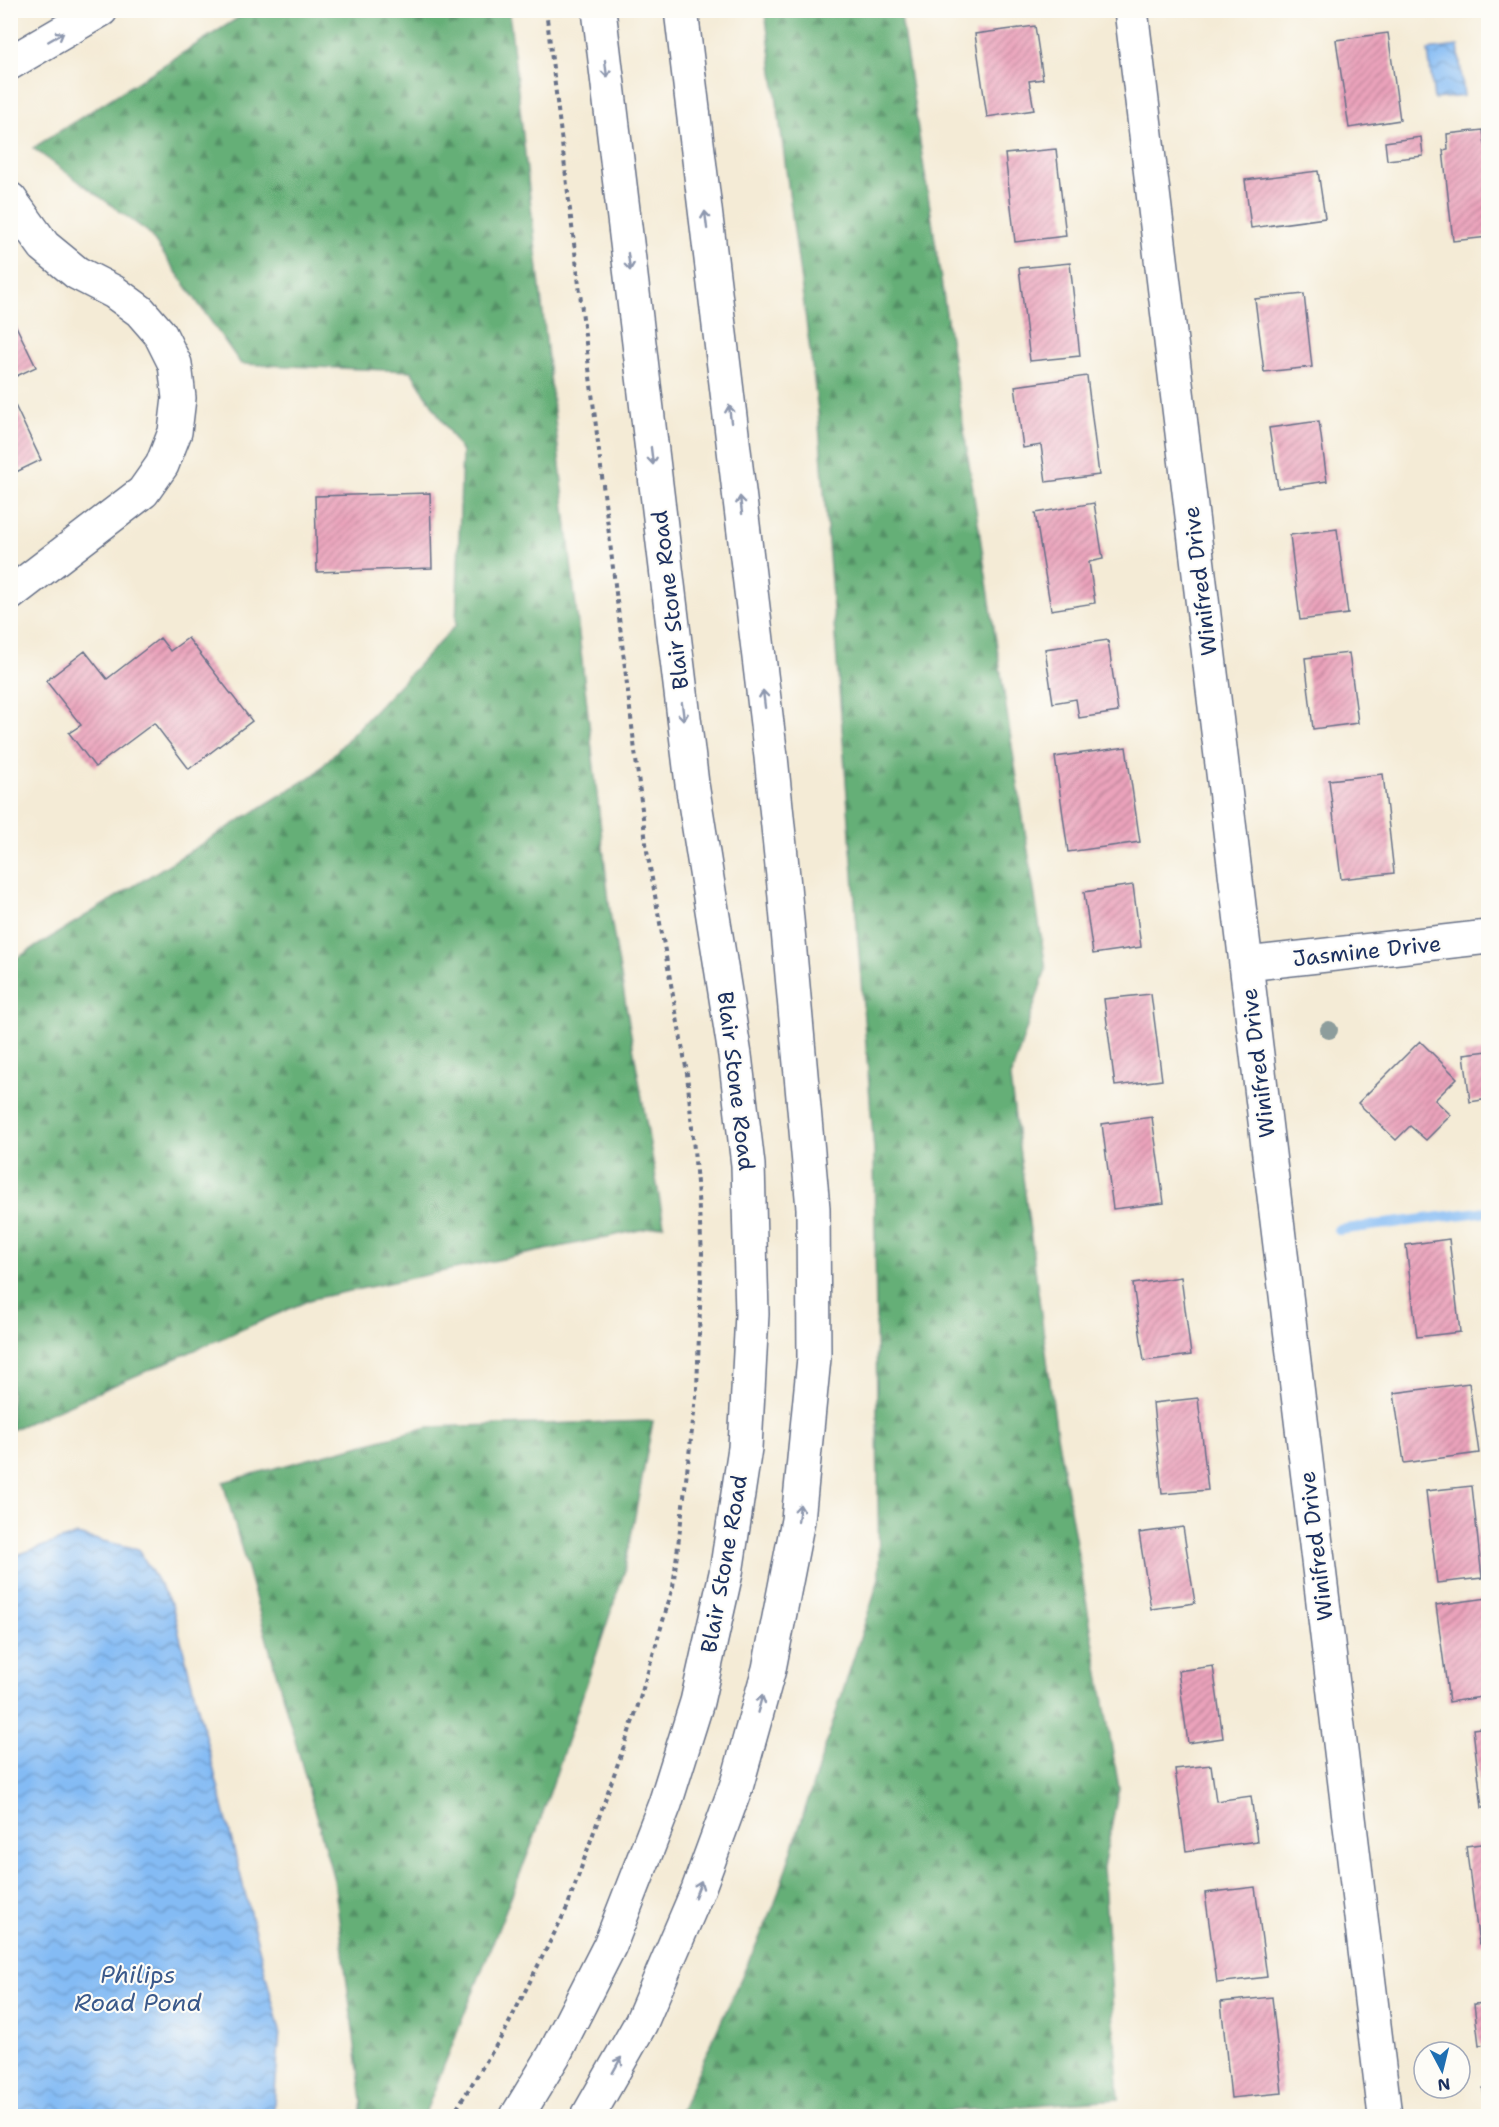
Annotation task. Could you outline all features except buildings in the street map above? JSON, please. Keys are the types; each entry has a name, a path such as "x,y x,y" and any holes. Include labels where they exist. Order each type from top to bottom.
{"main road":[{"path":"10,63 101,10"},
{"name":"Blair Stone Road","path":"517,2116 554,2055 610,1944 665,1804 698,1702 726,1573 745,1448 752,1314 748,1165 735,1055 692,784 599,10"},
{"path":"588,2116 641,2023 698,1890 737,1784 770,1669 798,1520 814,1358 813,1208 784,886 770,745 681,10"},
{"name":"Winifred Drive","path":"1131,10 1385,2116"},
{"path":"10,199 44,246 77,273 114,292 140,310 160,334 175,364 179,398 175,432 162,465 143,492 10,594"},
{"name":"Jasmine Drive","path":"1246,964 1488,937"}],"path":[{"path":"452,2116 505,2031 567,1908 636,1712 673,1587 697,1389 702,1254 698,1183 687,1073 646,839 546,10"}],"green space":[{"path":"249,11 509,11 611,919 664,1225 312,1299 11,1430 11,962 315,774 456,625 462,452 411,371 241,364 148,232 33,148"},
{"path":"765,11 900,11 1046,969 1010,1079 1057,1435 1119,1788 1103,1867 1119,2099 877,2116 678,2116 774,1906 879,1579 874,1151 818,411"},
{"path":"653,1421 624,1573 535,1836 424,2116 360,2116 362,2101 334,1880 223,1482 428,1427"}],"water":[{"path":"1458,46 1464,96 1434,99 1428,50"},
{"name":"Philips Road Pond","path":"76,1535 138,1549 172,1605 280,2031 273,2116 11,2116 11,1557"}],"waterway":[{"path":"1338,1230 1488,1211"}]}
